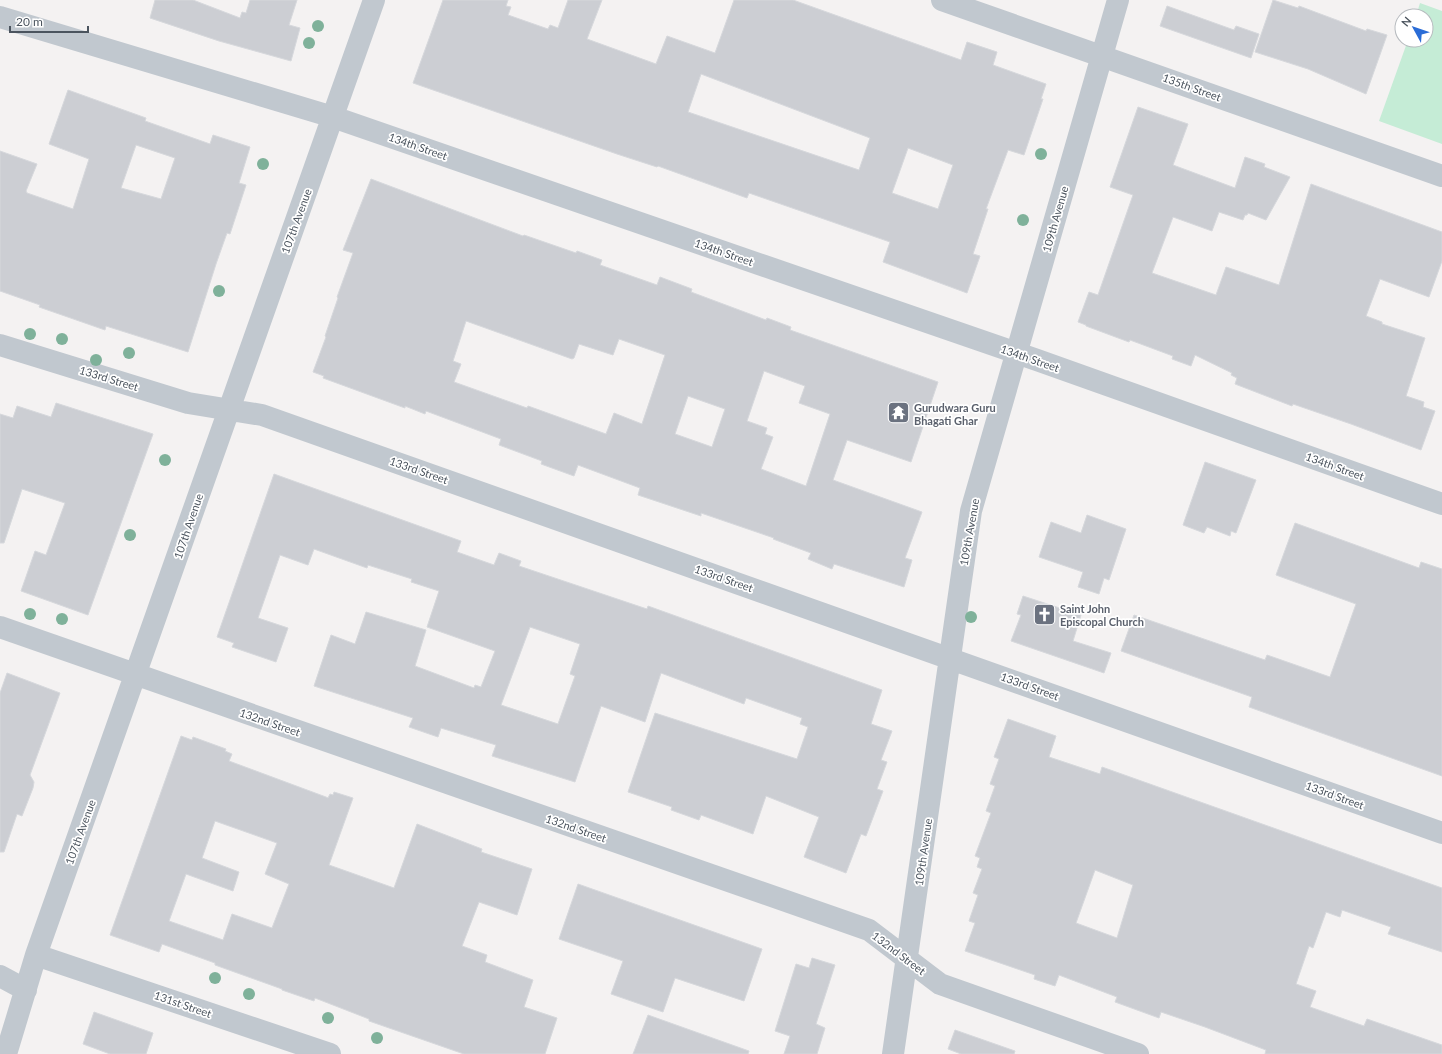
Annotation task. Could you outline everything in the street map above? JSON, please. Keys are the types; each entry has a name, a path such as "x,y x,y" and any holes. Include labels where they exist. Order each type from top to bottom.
{"street":[{"name":"107th Avenue","path":"6,1054 36,955 374,0"},
{"name":"135th Street","path":"942,0 1102,55 1442,176"},
{"name":"109th Avenue","path":"893,1054 971,511 1118,0"},
{"name":"134th Street","path":"0,17 333,117 1017,353 1442,504"},
{"name":"133rd Street","path":"0,345 188,403 262,415 1442,832"},
{"name":"132nd Street","path":"0,627 869,930 940,984 1138,1054"},
{"name":"131st Street","path":"36,955 330,1054"},
{"path":"0,976 26,990"}],"green space":[{"path":"1420,3 1434,8 1418,8"},
{"path":"1434,8 1442,11 1442,144 1379,121 1405,48 1434,48"}],"building":[{"path":"155,0 193,0 240,18 242,12 246,13 250,0 297,0 289,25 300,28 291,61 219,41 150,18"},
{"path":"443,0 508,0 506,6 511,7 508,15 548,29 550,25 558,28 568,0 602,0 587,39 656,64 667,36 715,53 734,0 793,0 961,60 967,42 997,52 993,65 1046,84 1041,99 1043,99 1024,155 1008,150 986,209 988,209 973,254 980,256 967,293 883,262 890,242 749,193 747,198 658,166 657,167 617,154 413,83","holes":["701,74 870,138 859,170 688,112","908,148 953,165 938,209 892,193"]},
{"path":"1273,0 1298,8 1299,6 1366,31 1367,29 1387,35 1366,94 1308,69 1255,52"},
{"path":"1167,6 1234,30 1236,26 1259,34 1251,58 1160,26"},
{"path":"68,90 146,118 145,121 210,144 213,135 250,147 239,183 246,185 230,234 227,233 216,264 188,352 106,326 105,330 39,307 40,305 0,291 0,151 37,164 26,191 27,193 73,209 89,159 49,144","holes":["136,145 175,158 161,199 121,188"]},
{"path":"1138,107 1188,124 1173,165 1235,188 1245,157 1265,164 1264,167 1290,177 1266,220 1248,213 1245,215 1243,220 1219,212 1212,231 1173,217 1152,273 1216,295 1226,267 1279,285 1311,184 1442,232 1442,261 1429,297 1380,279 1366,316 1382,322 1382,324 1425,338 1406,396 1424,402 1423,407 1435,411 1421,450 1293,404 1292,406 1235,384 1237,378 1231,375 1232,373 1195,355 1191,366 1172,359 1173,356 1130,340 1129,342 1078,322 1089,292 1098,295 1133,195 1110,187"},
{"path":"371,179 523,236 524,235 576,253 577,251 602,260 600,265 657,285 660,277 692,289 691,292 766,320 767,318 791,327 790,330 938,382 911,462 847,440 833,480 922,512 905,558 912,560 904,587 834,564 832,569 808,559 811,553 773,539 774,538 701,513 701,516 638,495 640,488 578,465 574,476 541,464 542,461 499,445 501,439 426,411 425,414 405,406 405,408 323,378 324,376 313,372 353,253 343,250","holes":["466,321 572,359 574,358 579,344 613,355 619,339 665,355 642,424 614,413 606,434 528,406 527,408 454,382 461,364 453,361","764,371 805,386 799,403 830,414 806,486 761,469 773,437 765,434 767,428 747,421","688,396 725,409 712,447 675,434"]},
{"path":"56,403 153,434 88,615 21,591 35,551 46,555 65,503 22,489 4,543 0,543 0,414 13,418 17,406 51,417"},
{"path":"1205,462 1256,480 1236,533 1231,531 1230,536 1207,527 1204,533 1183,525"},
{"path":"274,474 461,541 457,552 494,565 499,553 521,561 519,566 647,609 648,606 882,690 871,724 892,731 881,760 887,762 877,789 883,791 866,836 861,834 846,873 804,857 819,817 766,796 753,834 701,815 699,820 671,810 672,807 628,792 655,713 797,759 808,727 800,724 802,718 746,698 744,704 661,673 645,722 601,706 575,782 492,756 496,745 441,728 438,737 409,727 413,718 314,686 331,635 355,644 366,612 426,630 415,666 474,688 475,685 481,687 495,651 427,627 439,591 411,582 412,579 368,565 367,568 314,549 308,565 280,555 258,618 288,628 276,662 232,647 234,643 217,637","holes":["530,627 580,644 570,674 575,676 558,724 501,705"]},
{"path":"1087,515 1126,529 1109,580 1104,578 1099,594 1078,587 1083,572 1039,557 1051,522 1081,533"},
{"path":"1295,523 1419,568 1421,562 1442,569 1442,776 1249,707 1252,697 1121,651 1134,615 1265,660 1267,655 1330,677 1356,604 1276,575"},
{"path":"1023,596 1081,615 1073,641 1111,653 1104,673 1011,641 1021,615 1017,614"},
{"path":"7,673 60,693 30,775 34,782 33,788 22,816 17,814 4,852 0,852 0,693"},
{"path":"1008,719 1056,736 1049,757 1100,774 1102,767 1442,888 1442,952 1388,934 1391,927 1342,910 1340,917 1326,912 1313,948 1309,946 1296,984 1316,991 1310,1007 1364,1026 1367,1019 1442,1045 1442,1054 1265,1054 1266,1050 1205,1027 1161,1012 1159,1018 1115,1002 1117,997 1059,975 1055,986 1034,979 1035,975 965,951 975,923 969,921 978,895 973,893 982,869 977,867 980,858 975,856 991,813 986,811 995,786 990,784 999,759 994,757","holes":["1095,870 1133,885 1117,938 1076,923"]},
{"path":"181,736 192,740 193,737 226,749 225,751 232,754 229,761 328,798 330,794 333,795 334,792 353,798 329,865 394,888 417,824 482,849 481,852 532,869 517,915 479,902 462,946 487,955 485,962 533,980 524,1007 557,1018 545,1054 464,1054 369,1021 369,1019 315,998 314,1001 282,990 215,965 215,963 162,944 159,952 110,935","holes":["215,821 277,843 265,874 289,884 272,928 232,914 223,940 169,921 186,874 233,891 239,872 202,858"]},
{"path":"578,884 762,949 744,1001 675,978 663,1012 611,994 623,961 559,939"},
{"path":"812,958 835,965 816,1024 825,1028 817,1054 784,1054 790,1036 775,1031 796,964 809,968"},
{"path":"94,1012 153,1033 146,1054 110,1054 83,1044"},
{"path":"648,1015 749,1051 748,1054 633,1054"},
{"path":"955,1030 1015,1051 1014,1054 961,1054 948,1049"}],"place":[{"name":"Gurudwara Guru Bhagati Ghar","path":"899,413"},
{"name":"Saint John Episcopal Church","path":"1045,614"}]}
